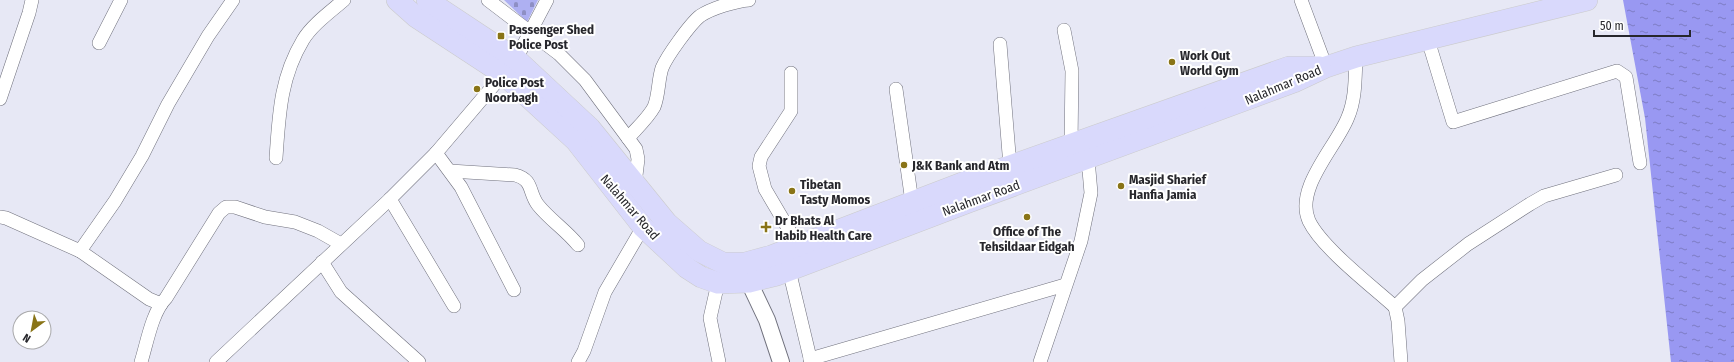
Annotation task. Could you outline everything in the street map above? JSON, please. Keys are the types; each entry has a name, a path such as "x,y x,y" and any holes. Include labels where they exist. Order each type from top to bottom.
{"main road":[{"name":"Nalahmar Road","path":"397,0 416,17 509,67 576,142 643,227 688,268 701,276 718,283 747,273 798,245 1071,144 1289,68 1326,67"},
{"name":"Nalahmar Road","path":"427,0 509,67 590,128 667,224 699,251 747,273 790,270 1294,82 1326,67"},
{"path":"1326,67 1356,57 1587,0"}],"street":[{"path":"0,100 32,0"},
{"path":"98,43 121,0"},
{"path":"80,251 115,201 142,156 168,104 208,36 233,0"},
{"path":"276,158 281,98 289,69 303,39 326,15 344,0"},
{"path":"488,0 559,54 585,80 636,149 638,159 635,184"},
{"path":"216,362 390,199 436,153 509,67 530,33 547,0"},
{"path":"628,138 650,113 654,106 662,69 666,60 691,24 708,12 740,0 749,0"},
{"path":"1302,0 1326,67"},
{"path":"1064,30 1072,71 1071,144"},
{"path":"1428,40 1453,122 1617,71 1626,77 1640,163"},
{"path":"1000,44 1010,166"},
{"path":"1356,57 1352,108 1341,130 1316,171 1307,200 1306,211 1310,222 1319,236 1395,307 1398,321 1401,362"},
{"path":"791,73 790,111 761,157 759,166 765,189 798,245"},
{"path":"896,89 912,202"},
{"path":"436,153 450,171 475,212 514,290"},
{"path":"1040,362 1081,241 1091,193 1088,159"},
{"path":"450,171 515,175 523,177 528,182 537,203 545,213 570,235 578,245"},
{"path":"1395,307 1422,280 1468,244 1530,204 1544,196 1616,175"},
{"path":"390,199 454,306"},
{"path":"141,362 149,334 161,304 219,213 226,207 235,207 265,217 294,222 318,231 341,244"},
{"path":"0,217 6,218 80,251 149,299 161,304"},
{"path":"578,362 584,351 605,292 643,227"},
{"path":"322,262 341,292 419,362"},
{"path":"790,270 810,361 1065,285"},
{"path":"747,273 767,320 781,362"},
{"path":"718,283 710,318 719,362"}],"green space":[{"path":"504,0 538,0 527,22"}],"water":[{"path":"1623,0 1734,0 1734,362 1671,362 1645,118"}],"place":[{"name":"Passenger Shed Police Post","path":"501,36"},
{"name":"Work Out World Gym","path":"1172,62"},
{"name":"Police Post Noorbagh","path":"477,89"},
{"name":"J&K Bank and Atm","path":"904,165"},
{"name":"Masjid Sharief Hanfia Jamia","path":"1121,186"},
{"name":"Tibetan Tasty Momos","path":"792,191"},
{"name":"Office of The Tehsildaar Eidgah","path":"1027,217"},
{"name":"Dr Bhats Al Habib Health Care","path":"766,227"}]}
